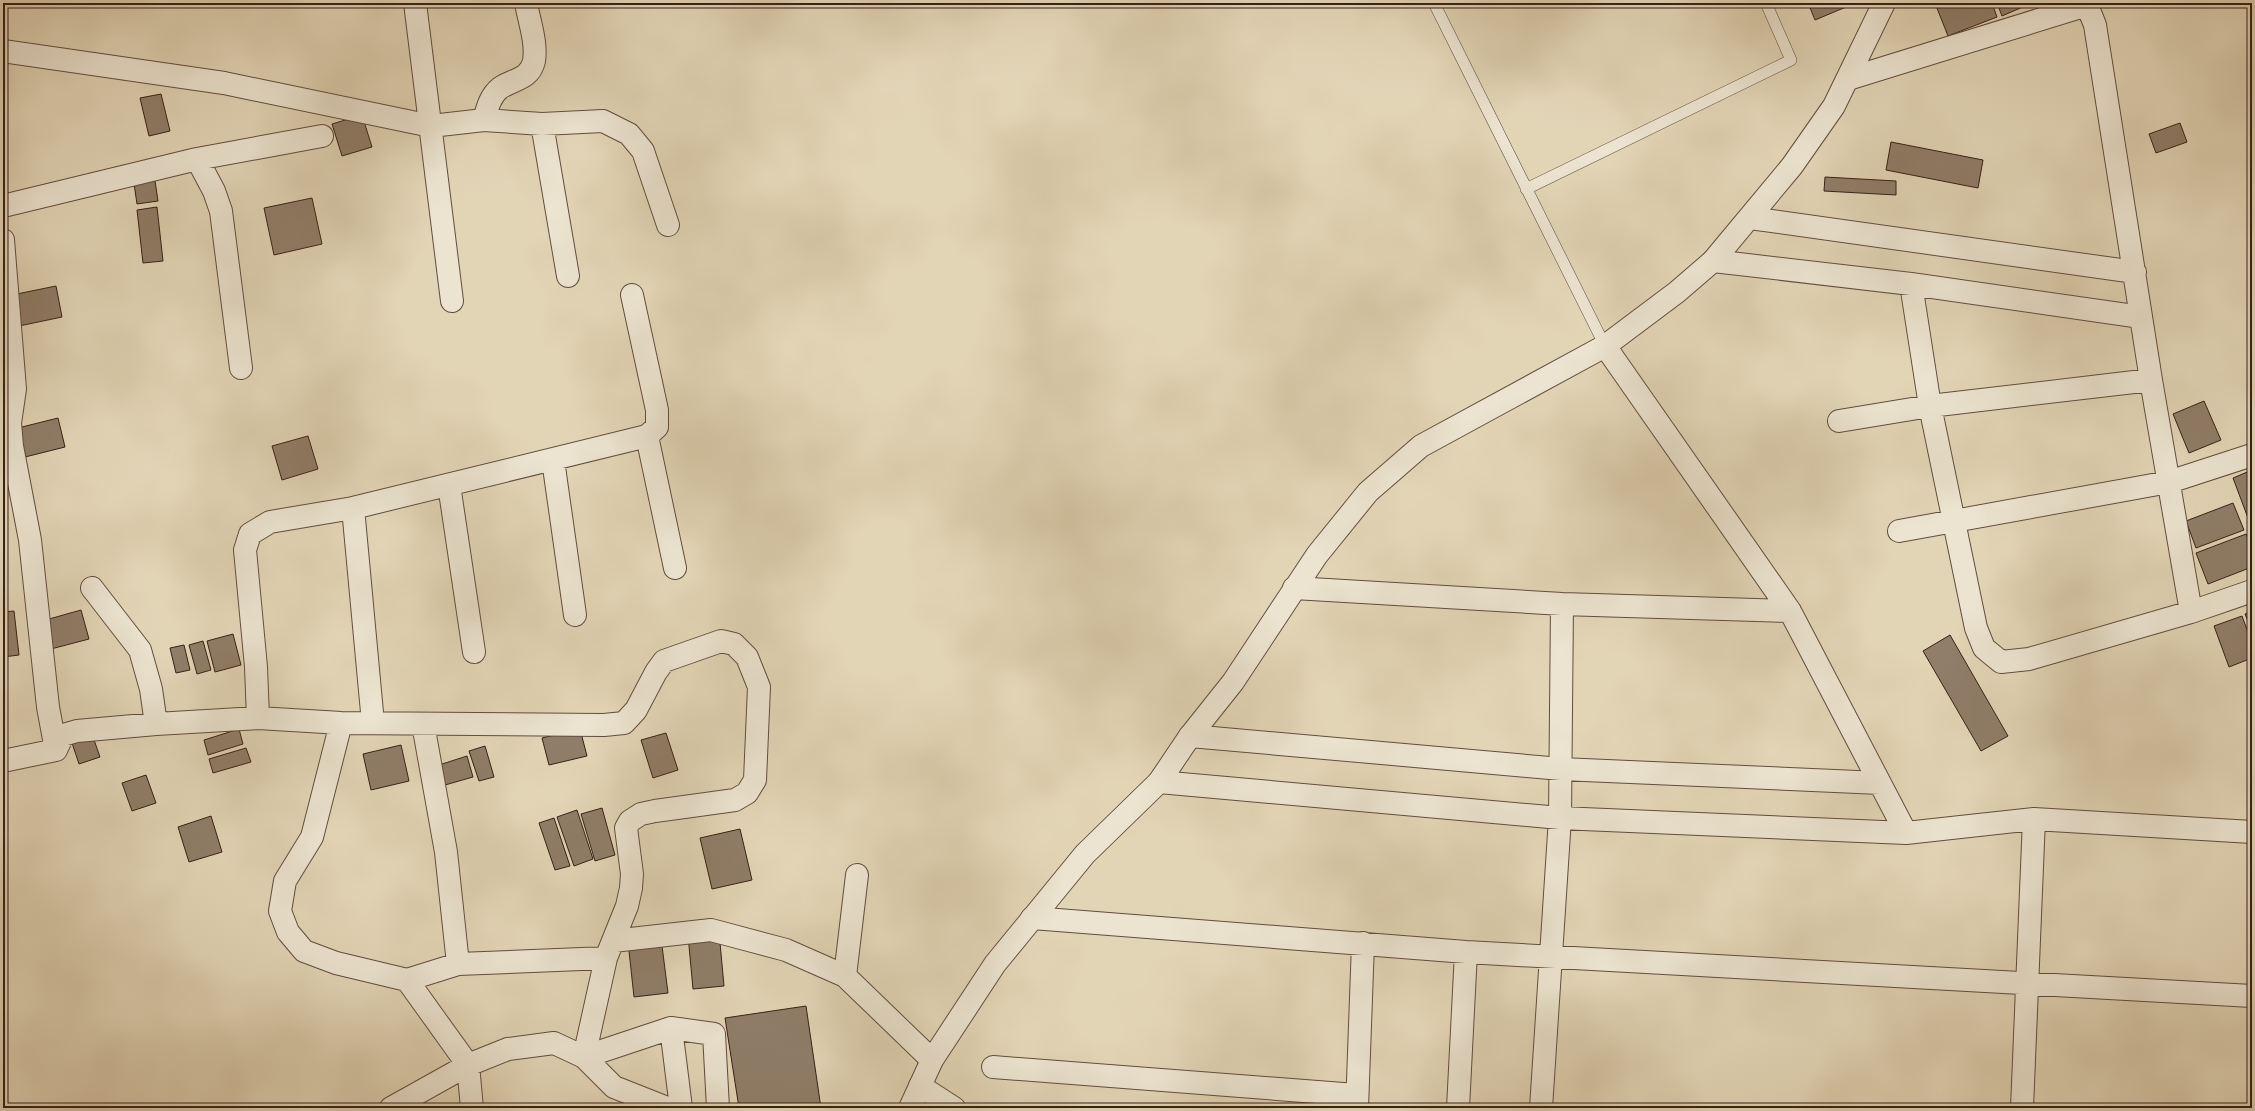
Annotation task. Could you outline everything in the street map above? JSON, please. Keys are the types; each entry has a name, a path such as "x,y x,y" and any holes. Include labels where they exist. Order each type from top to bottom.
{"street":[{"path":"416,3 452,301"},
{"path":"484,120 489,102 500,89 526,76 534,62 534,45 526,3"},
{"path":"910,1108 932,1060 995,964 1085,854 1159,782 1190,736 1233,682 1317,555 1368,492 1421,446 1605,346 1677,292 1713,261 1792,166 1834,106 1884,3"},
{"path":"1848,79 2089,4 2095,25 2151,380 2192,612"},
{"path":"3,51 224,83 431,126 484,120 542,124 603,121 629,134 643,151 668,225"},
{"path":"542,124 568,276"},
{"path":"3,206 197,159 322,136"},
{"path":"197,159 214,191 221,211 241,368"},
{"path":"1750,218 2135,272"},
{"path":"3,240 15,389 10,423 12,446 30,540 48,707 56,750"},
{"path":"1713,261 1911,284 2141,317"},
{"path":"1911,284 1930,406 1953,521 1976,628 1984,648 2001,662 2029,659 2192,612 2252,591"},
{"path":"258,718 256,667 245,550 250,534 270,522 353,508 647,436 657,427 657,410 632,295"},
{"path":"1605,346 1790,611 1906,833"},
{"path":"1839,421 1930,406 2151,380"},
{"path":"647,436 674,568"},
{"path":"1900,531 2169,482 2252,455"},
{"path":"553,460 575,615"},
{"path":"449,485 474,652"},
{"path":"353,508 373,723"},
{"path":"92,588 140,650 151,689 156,724"},
{"path":"1294,588 1562,604 1790,611"},
{"path":"1540,1108 1560,818 1562,604"},
{"path":"56,750 63,735 76,732 156,724 258,718 342,723 604,725 624,723 636,710 656,672 664,661 721,641 734,644 748,657 759,687 755,780 747,793 735,800 655,811 641,814 630,821 626,828 632,874 631,888 609,949 584,1057"},
{"path":"342,723 312,837 285,881 280,911 288,932 304,951 336,963 407,980 458,964 609,949 717,930 786,950 845,976 932,1060"},
{"path":"423,724 446,852 458,964"},
{"path":"1190,736 1561,769 1880,783"},
{"path":"3,761 56,750"},
{"path":"1159,782 1560,818 1906,833 2034,819 2252,832"},
{"path":"2022,1108 2026,982 2034,819"},
{"path":"845,976 857,875"},
{"path":"1032,918 1363,942 1466,952 2026,982 2252,996"},
{"path":"993,1067 1356,1101 1363,942"},
{"path":"1458,1108 1466,952"},
{"path":"407,980 468,1065 472,1108"},
{"path":"584,1057 671,1028 714,1034 718,1108"},
{"path":"671,1028 681,1108"},
{"path":"391,1108 468,1065 508,1049 554,1043 584,1057 614,1087 667,1108"},
{"path":"920,1086 954,1108"}],"lane":[{"path":"1434,3 1605,346"},
{"path":"1526,188 1791,60 1766,3"}],"building":[{"path":"1808,3 1844,3 1846,7 1815,20"},
{"path":"1935,3 1992,3 1997,17 1948,36"},
{"path":"1997,3 2032,3 2002,16"},
{"path":"161,94 170,131 149,136 140,98"},
{"path":"362,115 372,147 342,156 332,124"},
{"path":"2180,123 2187,142 2156,153 2149,134"},
{"path":"1891,142 1983,160 1978,188 1886,170"},
{"path":"154,174 158,201 137,204 133,177"},
{"path":"1825,177 1896,181 1896,195 1824,191"},
{"path":"312,198 322,244 274,255 264,208"},
{"path":"157,207 163,261 143,263 137,210"},
{"path":"56,286 62,317 19,326 12,295"},
{"path":"2204,401 2221,440 2189,453 2173,414"},
{"path":"58,418 65,447 21,458 14,429"},
{"path":"308,436 318,469 282,480 272,446"},
{"path":"2252,470 2252,516 2248,518 2233,478"},
{"path":"2233,503 2244,530 2196,548 2186,521"},
{"path":"2252,520 2252,535 2247,522"},
{"path":"2246,534 2252,549 2252,567 2208,584 2196,553"},
{"path":"81,610 89,639 51,649 42,621"},
{"path":"14,611 19,655 3,657 3,612"},
{"path":"2252,611 2252,631 2245,614"},
{"path":"2242,616 2252,643 2252,658 2229,667 2214,626"},
{"path":"233,634 241,665 215,672 207,641"},
{"path":"1950,635 2008,736 1981,751 1923,651"},
{"path":"203,641 211,670 197,674 189,645"},
{"path":"184,645 190,670 176,673 170,648"},
{"path":"239,729 243,744 208,755 204,740"},
{"path":"580,729 587,756 549,765 542,738"},
{"path":"666,733 678,770 653,778 641,740"},
{"path":"92,734 100,757 79,764 71,740"},
{"path":"401,745 409,781 371,790 363,754"},
{"path":"485,746 494,777 479,781 469,751"},
{"path":"246,748 251,762 213,773 209,759"},
{"path":"467,756 473,777 445,785 439,765"},
{"path":"146,775 156,803 132,811 122,783"},
{"path":"602,808 615,855 595,861 581,814"},
{"path":"577,810 593,859 574,866 557,817"},
{"path":"211,816 222,852 189,862 178,827"},
{"path":"554,818 570,866 555,870 539,823"},
{"path":"740,829 752,880 712,889 700,838"},
{"path":"719,932 724,986 693,989 688,935"},
{"path":"661,938 668,993 634,997 628,942"},
{"path":"806,1006 821,1108 739,1108 725,1018"}]}
